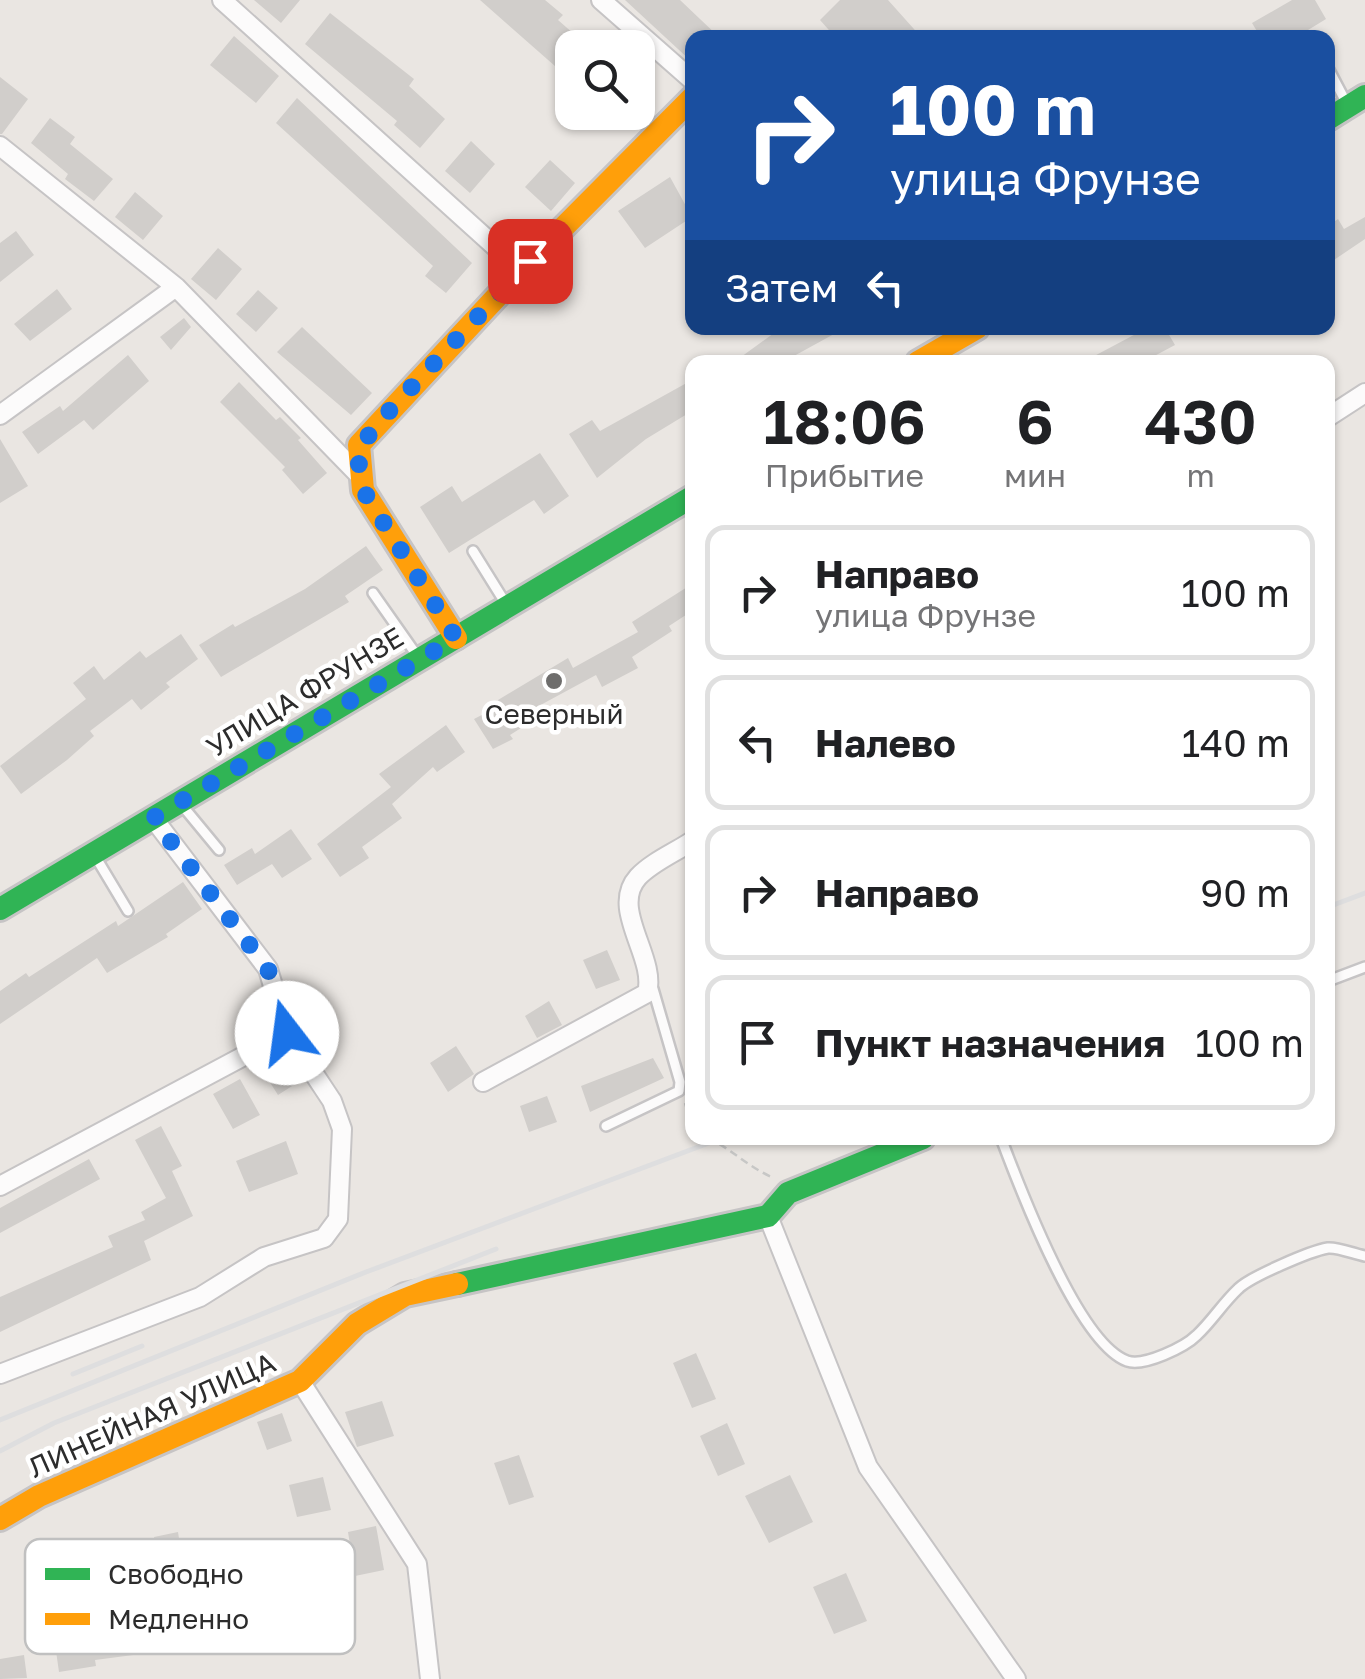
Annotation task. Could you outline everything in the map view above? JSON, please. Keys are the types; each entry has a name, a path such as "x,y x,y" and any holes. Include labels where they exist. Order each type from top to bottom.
{"street":[{"path":"222,0 522,270"},
{"path":"601,0 685,74"},
{"path":"456,638 363,490 358,445 522,270 685,105"},
{"path":"0,146 176,286 359,475"},
{"path":"0,416 176,286"},
{"path":"930,355 965,335"},
{"path":"1335,412 1365,393"},
{"name":"УЛИЦА ФРУНЗЕ","path":"0,909 685,501"},
{"path":"0,1374 200,1298 264,1257 318,1241 330,1232 340,1210 340,1119 324,1084 287,1033 268,969 153,818"},
{"path":"483,1082 647,993 650,981 629,898 637,878 685,846"},
{"path":"0,1186 287,1033"},
{"path":"300,1382 357,1324 404,1295 768,1216 788,1193 906,1145"},
{"path":"768,1216 868,1467 1016,1679"},
{"name":"ЛИНЕЙНАЯ УЛИЦА","path":"0,1519 39,1496 300,1382 417,1564 430,1679"}],"lane":[{"path":"1335,82 1347,107"},
{"path":"473,552 508,607"},
{"path":"373,593 420,659"},
{"path":"180,802 219,850"},
{"path":"94,853 128,911"},
{"path":"1335,978 1365,966"},
{"path":"606,1126 672,1098 679,1091 680,1082 650,981"},
{"path":"1004,1145 1047,1256 1092,1325 1112,1350 1128,1361 1142,1362 1195,1338 1240,1286 1330,1248 1365,1256"}],"path":[{"path":"680,1082 685,1100"},
{"path":"723,1145 753,1170 782,1182 788,1193"}],"building":[{"path":"254,0 300,0 281,23"},
{"path":"480,0 545,0 563,15 558,20 569,30 555,30 555,66"},
{"path":"625,0 680,0 712,30 685,30 685,56"},
{"path":"840,0 888,0 915,30 829,30 820,20"},
{"path":"1292,0 1315,0 1326,19 1308,30 1256,30 1252,23"},
{"path":"330,13 414,79 409,86 445,119 420,148 394,125 397,121 305,44"},
{"path":"234,36 279,76 256,103 210,65"},
{"path":"0,77 28,99 2,134 0,134"},
{"path":"297,98 472,263 446,293 425,276 433,266 276,123"},
{"path":"50,118 75,137 70,144 113,179 94,201 65,179 68,174 31,143"},
{"path":"471,141 495,164 470,193 445,171"},
{"path":"550,160 575,183 551,211 525,187"},
{"path":"670,177 685,204 685,222 645,248 618,211"},
{"path":"135,192 163,216 143,240 115,217"},
{"path":"1365,217 1365,239 1335,259 1335,221 1338,219 1344,229"},
{"path":"16,231 34,255 0,282 0,243"},
{"path":"218,248 242,269 216,300 191,279"},
{"path":"57,289 72,309 30,341 14,324"},
{"path":"258,290 278,308 256,332 236,314"},
{"path":"184,318 191,327 171,350 160,337"},
{"path":"302,327 372,393 351,415 277,352"},
{"path":"771,335 832,335 796,355 744,355"},
{"path":"1134,335 1169,335 1175,345 1156,355 1096,355"},
{"path":"128,355 149,381 93,430 84,420 38,454 22,432 60,406 63,411"},
{"path":"239,382 276,420 280,417 301,438 298,440 327,473 303,494 282,470 285,467 220,402"},
{"path":"685,384 685,415 646,439 597,478 569,434 592,420 600,431"},
{"path":"0,439 28,486 0,503"},
{"path":"540,453 569,496 544,514 534,500 449,553 420,507 452,486 462,502"},
{"path":"366,546 383,570 345,596 349,602 221,677 199,645 305,589"},
{"path":"685,588 685,616 669,626 672,631 632,657 638,668 602,687 596,675 535,708 540,716 510,735 513,739 493,749 474,719 568,658 573,668 638,632 632,622"},
{"path":"181,634 198,659 166,683 170,687 141,710 132,699 90,731 94,736 67,760 21,794 0,766 86,699 73,683 94,666 104,680 140,651 146,658"},
{"path":"446,725 465,752 437,772 433,767 392,804 402,818 362,847 369,858 340,877 317,844 391,787 379,774"},
{"path":"291,829 312,859 282,878 272,864 237,885 224,865 252,848 255,854"},
{"path":"183,882 202,909 166,934 168,937 107,973 97,958 0,1024 0,991 116,921 118,926"},
{"path":"607,950 620,980 596,989 583,960"},
{"path":"549,1001 562,1025 537,1038 525,1016"},
{"path":"456,1046 474,1074 448,1092 430,1063"},
{"path":"283,1050 303,1079 278,1095 259,1065"},
{"path":"653,1058 664,1078 590,1112 581,1086"},
{"path":"240,1079 260,1115 233,1129 213,1094"},
{"path":"547,1096 557,1122 529,1132 520,1106"},
{"path":"161,1126 182,1166 172,1171 193,1216 144,1241 151,1260 0,1332 0,1297 113,1247 108,1236 145,1220 141,1212 166,1198 135,1140"},
{"path":"286,1141 298,1174 249,1192 236,1161"},
{"path":"89,1159 100,1179 0,1233 0,1208"},
{"path":"696,1353 716,1399 692,1408 673,1363"},
{"path":"382,1401 394,1436 357,1447 345,1412"},
{"path":"282,1413 292,1441 267,1450 257,1422"},
{"path":"727,1423 745,1464 718,1476 700,1436"},
{"path":"519,1455 534,1497 509,1505 494,1463"},
{"path":"790,1475 813,1522 769,1543 745,1496"},
{"path":"323,1477 331,1510 297,1517 289,1485"},
{"path":"376,1526 384,1570 355,1576 355,1539 349,1539 348,1532"},
{"path":"178,1532 179,1539 154,1539"},
{"path":"846,1573 867,1621 834,1634 813,1587"},
{"path":"56,1654 141,1654 95,1660 96,1666 59,1672"},
{"path":"24,1655 27,1678 0,1679 0,1659"}],"railway":[{"path":"1335,904 1365,893"},
{"path":"0,1420 366,1272 703,1145"},
{"path":"0,1451 54,1423 496,1249"},
{"path":"73,1374 142,1346"}],"traffic: fast":[{"path":"1335,115 1365,96"},
{"path":"0,909 685,501"},
{"path":"457,1284 768,1216 788,1193 906,1145"}],"traffic: slow":[{"path":"456,638 363,490 359,445 530,261 685,105"},
{"path":"930,355 965,335"},
{"path":"0,1519 39,1496 300,1381 357,1324 405,1295 457,1284"}],"place":[{"name":"Северный","path":"554,681"}],"route":[{"path":"287,1033 268,969 153,818 456,638 363,490 358,445 530,261"}]}
